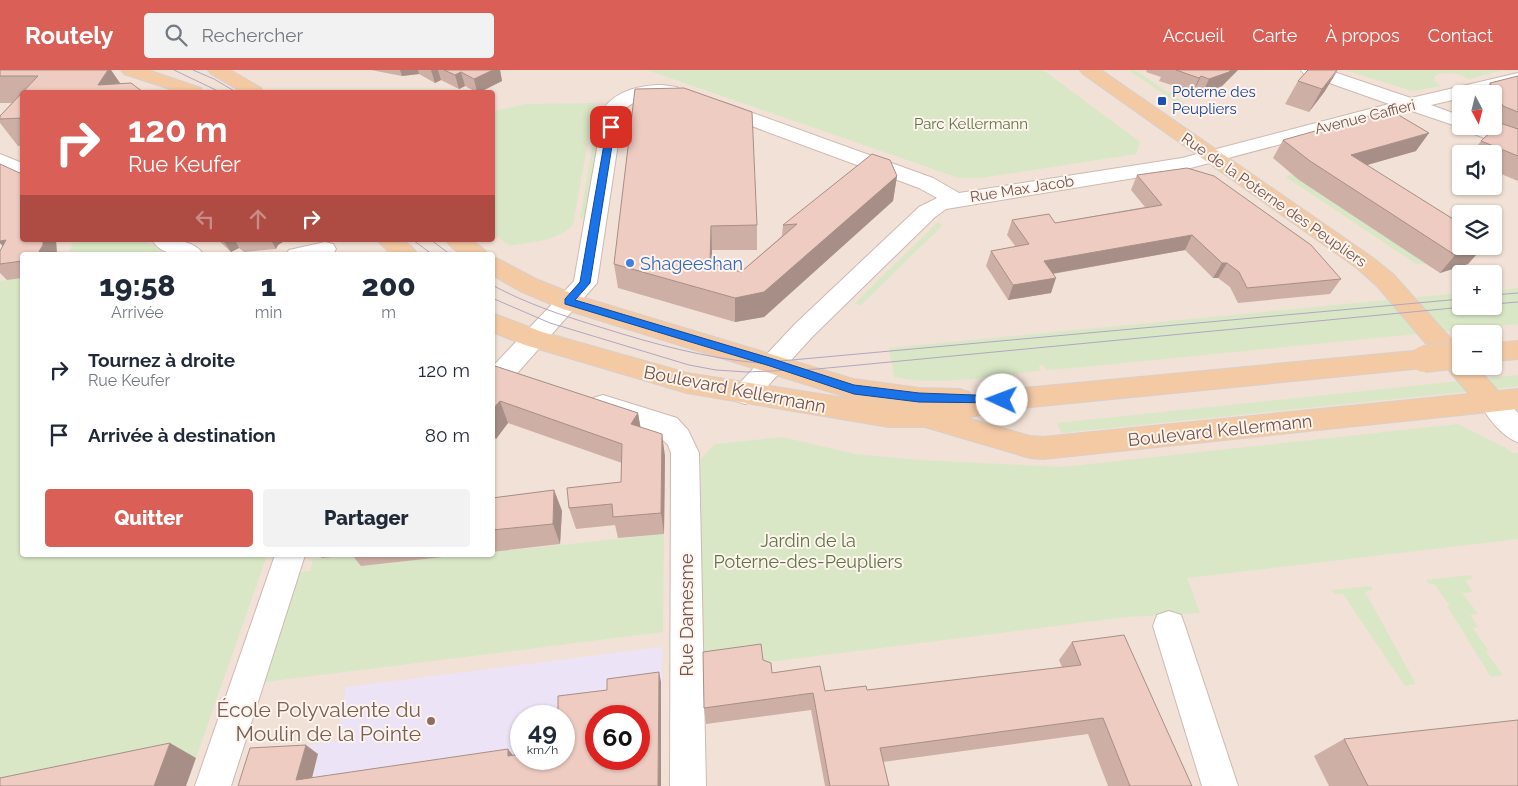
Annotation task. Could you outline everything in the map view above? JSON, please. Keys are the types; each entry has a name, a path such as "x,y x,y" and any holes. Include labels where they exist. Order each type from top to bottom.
{"main road":[{"path":"130,70 189,90"},
{"path":"217,70 251,90"},
{"name":"Rue de la Poterne des Peupliers","path":"1089,70 1365,263 1385,280 1505,400"},
{"path":"391,242 403,252"},
{"path":"460,242 473,252"},
{"name":"Boulevard Kellermann","path":"495,267 528,285 569,302 773,362 854,389 919,398 1002,400"},
{"name":"Boulevard Kellermann","path":"495,323 534,339 658,376 745,394 876,415 925,417 1030,447 1043,448 1505,400"},
{"path":"1502,351 1518,350"},
{"name":"Boulevard Kellermann","path":"925,417 1002,400 1452,356"}],"street":[{"path":"1310,70 1452,119"},
{"name":"Avenue Caffieri","path":"1213,156 1412,104 1518,79"},
{"name":"Rue Max Jacob","path":"569,302 585,283 614,108 627,97 640,93 660,90 672,91 694,98 926,182 956,200 1183,164 1213,156"},
{"path":"1493,135 1518,145"},
{"path":"0,160 20,170"},
{"path":"745,394 773,362 927,212 939,204 956,200"},
{"path":"167,242 187,252"},
{"path":"309,252 324,248"},
{"path":"498,370 534,339 569,302"},
{"path":"498,370 531,381"},
{"name":"Rue Damesme","path":"576,396 667,426 675,432 685,453 688,786"},
{"path":"1505,400 1518,431"},
{"path":"213,786 289,557"},
{"path":"1169,626 1220,786"}],"shaded area":[{"path":"0,70 1518,70 1518,786 0,786"},
{"name":"École Polyvalente du Moulin de la Pointe","path":"662,647 661,786 255,786 266,752 336,741 346,687"}],"green space":[{"name":"Parc Kellermann","path":"647,70 1043,70 1140,142 1136,154 981,178 959,178"},
{"path":"1128,70 1135,70 1189,106 1186,109"},
{"path":"1345,70 1504,70 1469,79 1457,74 1440,73 1434,77 1435,81 1441,86 1412,91"},
{"path":"595,103 573,224 567,230 553,237 510,246 495,235 495,111 527,104"},
{"path":"598,115 603,115 586,218 580,218"},
{"path":"1292,174 1426,264 1416,264 1286,177"},
{"path":"938,222 943,225 860,306 855,303"},
{"path":"73,242 147,242 168,252 69,252"},
{"path":"20,278 20,557 266,557 196,758 59,786 0,786 0,281"},
{"path":"1518,288 1518,324 1452,325 1452,331 1083,367 1047,370 1043,365 1039,366 1040,371 947,381 911,380 894,377 889,348 1452,294 1452,315 1502,315 1502,290"},
{"path":"1518,375 1518,386 1513,387 1062,433 1057,423"},
{"name":"Jardin de la Poterne-des-Peupliers","path":"1458,424 1506,448 1512,453 1518,453 1518,539 1187,578 1200,613 1127,617 703,670 701,459 715,444 782,437 855,454 919,460 1062,467"},
{"path":"664,534 663,632 264,682 300,572 310,571 313,559 363,557 361,566 443,557 495,557 495,552"},
{"path":"1470,575 1473,579 1465,580 1473,592 1462,593 1478,614 1470,615 1478,627 1473,628 1489,651 1486,652 1503,675 1491,677 1447,606 1450,606 1434,584 1429,584 1426,580"},
{"path":"1371,586 1373,590 1365,592 1416,684 1405,686 1343,594 1335,594 1332,590"}],"building":[{"path":"0,70 108,70 98,85 131,83 140,90 25,90 38,76 0,76"},
{"path":"444,70 493,70 474,79 461,72 455,75"},
{"path":"1176,70 1231,70 1209,79 1201,76 1199,78"},
{"path":"1308,70 1337,70 1322,89 1298,81"},
{"path":"1518,76 1518,112 1503,106 1502,85 1491,85 1490,83"},
{"path":"684,88 752,112 757,225 711,226 710,263 741,272 797,224 783,225 872,154 890,160 897,176 764,292 735,298 614,264 635,89"},
{"path":"20,95 20,118 0,119 0,116"},
{"path":"1390,110 1429,133 1351,155 1452,218 1452,253 1310,161 1283,140"},
{"path":"1502,124 1518,129 1518,156 1502,150 1502,145 1491,145 1481,141 1487,135 1502,135"},
{"path":"0,164 20,173 20,242 43,242 43,245 39,252 20,252 20,261 0,264 0,251 6,240 0,241"},
{"path":"1187,168 1214,176 1311,245 1341,279 1247,288 1239,272 1227,263 1222,263 1192,235 1044,261 1056,278 1013,285 991,251 1029,244 1012,220 1049,214 1055,223 1162,205 1137,175"},
{"path":"495,366 638,413 631,424 662,434 661,513 613,517 612,504 569,508 567,488 621,482 622,444 500,401 495,407"},
{"path":"554,490 553,524 495,530 495,498"},
{"path":"1124,635 1192,786 1130,786 1103,718 880,748 889,786 830,786 813,693 704,708 703,652 761,644 763,660 771,663 772,673 820,666 825,691 866,686 867,690 1081,665 1072,642"},
{"path":"659,672 658,786 238,786 250,748 306,745 296,780 508,749 510,770 575,770 575,705 558,705 558,696 607,690 607,679"},
{"path":"1518,720 1518,786 1368,786 1344,739"},
{"path":"170,743 154,786 0,786 0,778"}],"tram line":[{"path":"174,70 216,90"},
{"path":"193,70 233,90"},
{"path":"416,242 429,252"},
{"path":"434,242 447,252"},
{"path":"495,286 546,309 641,340 699,354 759,363 1452,300"},
{"path":"1502,294 1518,293"},
{"path":"495,299 550,323 689,365 716,370 747,372 817,369 1452,308"},
{"path":"1502,303 1518,302"}],"place":[{"name":"Poterne des Peupliers","path":"1162,101"},
{"name":"Shageeshan","path":"630,263"},
{"name":"École Polyvalente du Moulin de la Pointe","path":"431,721"}],"route":[{"path":"611,127 585,283 569,302 773,362 828,382 854,389 919,398 1002,400"}]}
